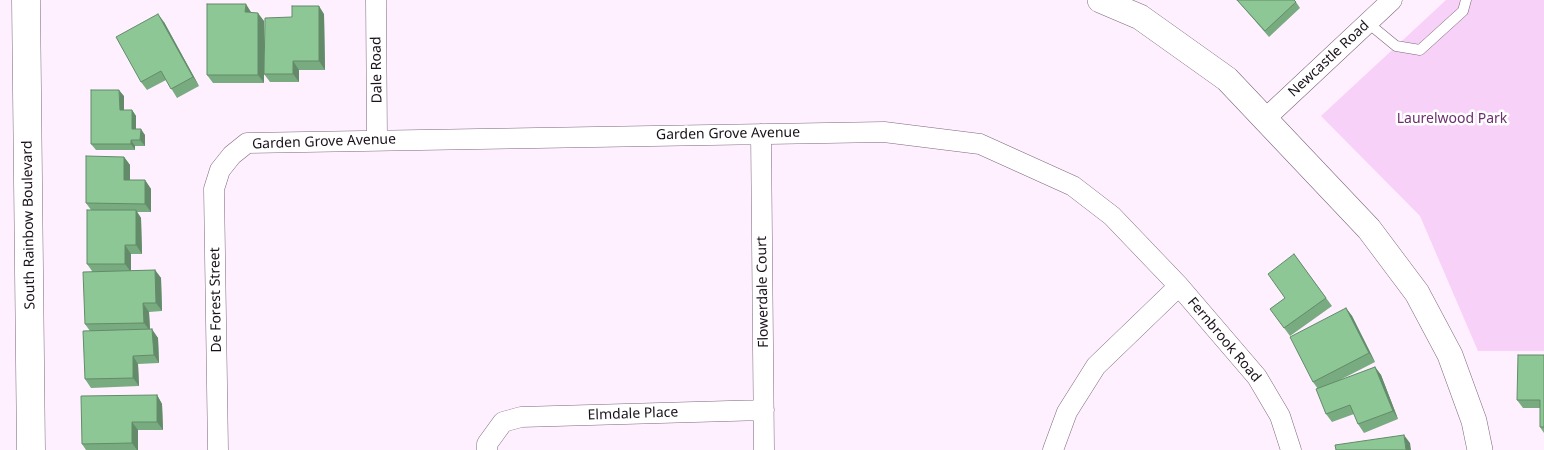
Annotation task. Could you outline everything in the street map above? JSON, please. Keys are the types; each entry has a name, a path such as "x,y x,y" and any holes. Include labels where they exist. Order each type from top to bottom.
{"main road":[{"name":"South Rainbow Boulevard","path":"26,0 31,450"}],"street":[{"name":"Dale Road","path":"376,0 378,139"},
{"path":"1100,0 1148,23 1227,79 1266,118 1369,229 1417,293 1450,355 1474,421 1480,450"},
{"name":"Newcastle Road","path":"1266,118 1392,0"},
{"name":"Garden Grove Avenue","path":"232,155 247,142 378,139 884,132 980,144 1073,186 1112,216 1179,286"},
{"name":"Flowerdale Court","path":"761,134 764,450"},
{"name":"De Forest Street","path":"218,450 214,189 220,170 232,155"},
{"path":"1053,450 1067,412 1096,366 1179,286"},
{"name":"Fernbrook Road","path":"1179,286 1257,377 1280,416 1291,450"},
{"name":"Elmdale Place","path":"487,450 487,444 503,422 521,418 764,410"}],"lane":[{"path":"1368,23 1396,46 1420,50 1464,11 1466,0"}],"green space":[{"name":"Laurelwood Park","path":"1446,0 1544,0 1544,351 1478,351 1420,216 1321,116"}],"building":[{"path":"1237,0 1294,0 1296,2 1265,31"},
{"path":"207,4 246,4 245,12 258,13 258,75 207,75"},
{"path":"292,6 319,6 319,61 293,61 293,74 264,74 265,18 292,17"},
{"path":"158,14 193,77 171,89 161,71 141,82 116,37"},
{"path":"91,90 119,90 120,110 132,110 132,129 141,129 140,140 131,140 131,144 91,144"},
{"path":"86,156 124,157 124,180 145,180 145,204 86,203"},
{"path":"87,210 136,210 136,245 125,245 125,264 87,264"},
{"path":"1294,254 1326,298 1284,328 1270,309 1285,298 1268,274"},
{"path":"155,270 156,303 143,303 144,323 85,324 83,272"},
{"path":"1346,308 1369,353 1313,382 1290,337"},
{"path":"152,329 154,355 133,356 133,378 85,379 83,331"},
{"path":"1518,355 1544,355 1544,427 1540,427 1540,400 1517,400"},
{"path":"1375,367 1393,411 1358,424 1350,405 1326,414 1316,389"},
{"path":"157,395 157,422 132,422 132,443 82,444 81,396"},
{"path":"1404,435 1406,450 1336,450 1335,445"}]}
